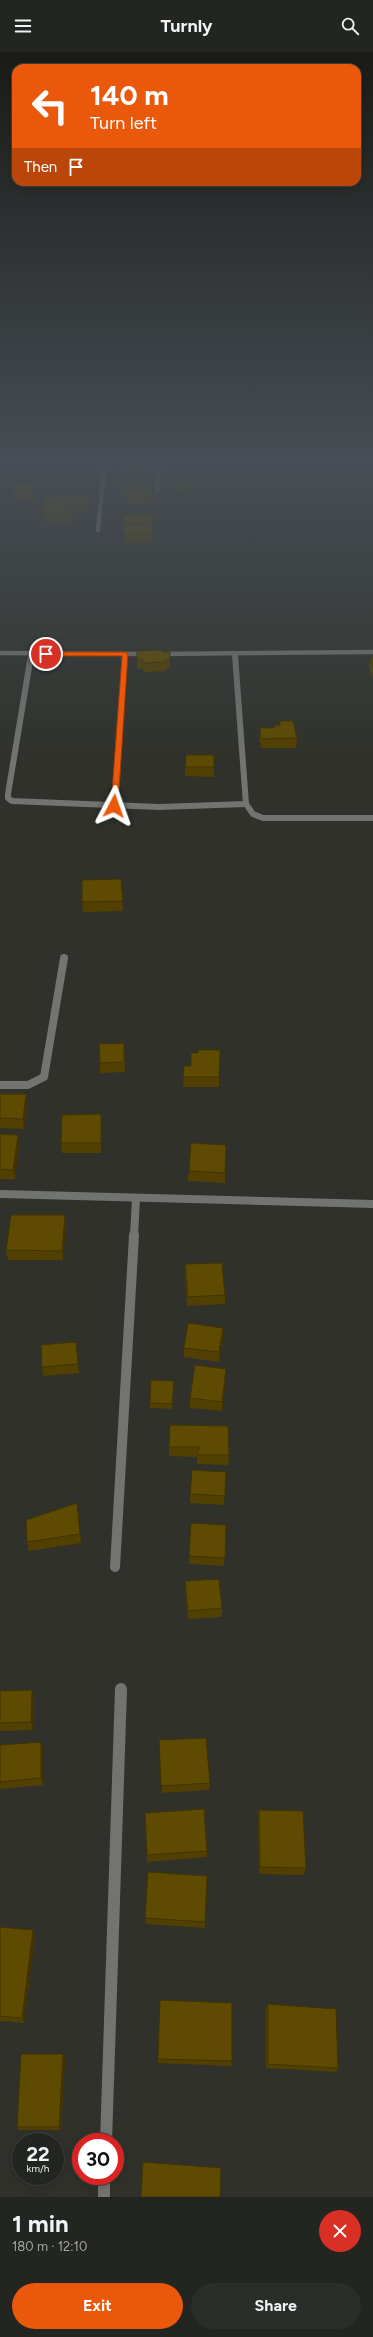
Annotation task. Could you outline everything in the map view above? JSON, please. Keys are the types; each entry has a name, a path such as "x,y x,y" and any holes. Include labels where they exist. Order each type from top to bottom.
{"street":[{"path":"0,653 235,654 373,652"},
{"path":"31,654 8,798 18,803 114,806 179,807 246,804"},
{"path":"114,806 125,654"},
{"path":"235,654 246,804 253,815 264,818 373,818"},
{"path":"0,1085 28,1084 44,1077 64,958"},
{"path":"0,1194 136,1199 373,1204"},
{"path":"115,1567 136,1199"},
{"path":"106,2133 121,1689"},
{"path":"104,2185 104,2197"}],"building":[{"path":"162,650 162,652 170,652 170,659 166,659 166,662 143,663 143,660 137,660 137,651"},
{"path":"373,657 373,667 370,658"},
{"path":"280,721 293,721 297,738 261,739 260,728 274,728 276,725 280,725"},
{"path":"186,755 214,755 214,767 185,767"},
{"path":"121,879 123,901 82,902 82,880"},
{"path":"124,1043 124,1062 100,1063 99,1044"},
{"path":"198,1050 220,1050 219,1077 183,1077 184,1066 191,1066 191,1053 198,1053"},
{"path":"0,1094 26,1094 23,1119 0,1118"},
{"path":"101,1114 101,1143 61,1143 62,1115"},
{"path":"0,1134 18,1135 13,1170 0,1169"},
{"path":"191,1143 226,1145 225,1173 189,1171"},
{"path":"11,1215 65,1215 62,1251 6,1250"},
{"path":"222,1263 225,1295 188,1297 185,1264"},
{"path":"188,1323 223,1328 219,1352 184,1348"},
{"path":"76,1342 78,1364 42,1367 41,1345"},
{"path":"195,1365 226,1369 222,1402 190,1398"},
{"path":"151,1380 174,1381 172,1404 150,1403"},
{"path":"170,1425 228,1426 229,1455 197,1455 200,1447 169,1447"},
{"path":"192,1470 226,1472 225,1496 190,1494"},
{"path":"77,1503 80,1534 27,1542 26,1520"},
{"path":"191,1523 226,1525 225,1558 189,1556"},
{"path":"219,1579 222,1608 188,1611 185,1581"},
{"path":"32,1690 31,1722 0,1723 0,1691"},
{"path":"206,1738 210,1783 161,1786 159,1740"},
{"path":"41,1742 41,1778 0,1782 0,1745"},
{"path":"204,1809 207,1851 147,1855 145,1813"},
{"path":"259,1810 303,1811 306,1868 260,1867"},
{"path":"148,1872 207,1876 205,1922 145,1918"},
{"path":"0,1927 33,1930 22,2018 0,2016"},
{"path":"160,2000 232,2003 232,2061 158,2059"},
{"path":"268,2004 336,2009 338,2068 268,2064"},
{"path":"21,2054 63,2054 59,2127 17,2127"},
{"path":"143,2162 221,2168 220,2197 141,2197"}],"route":[{"path":"46,654 125,654 114,806"}]}
